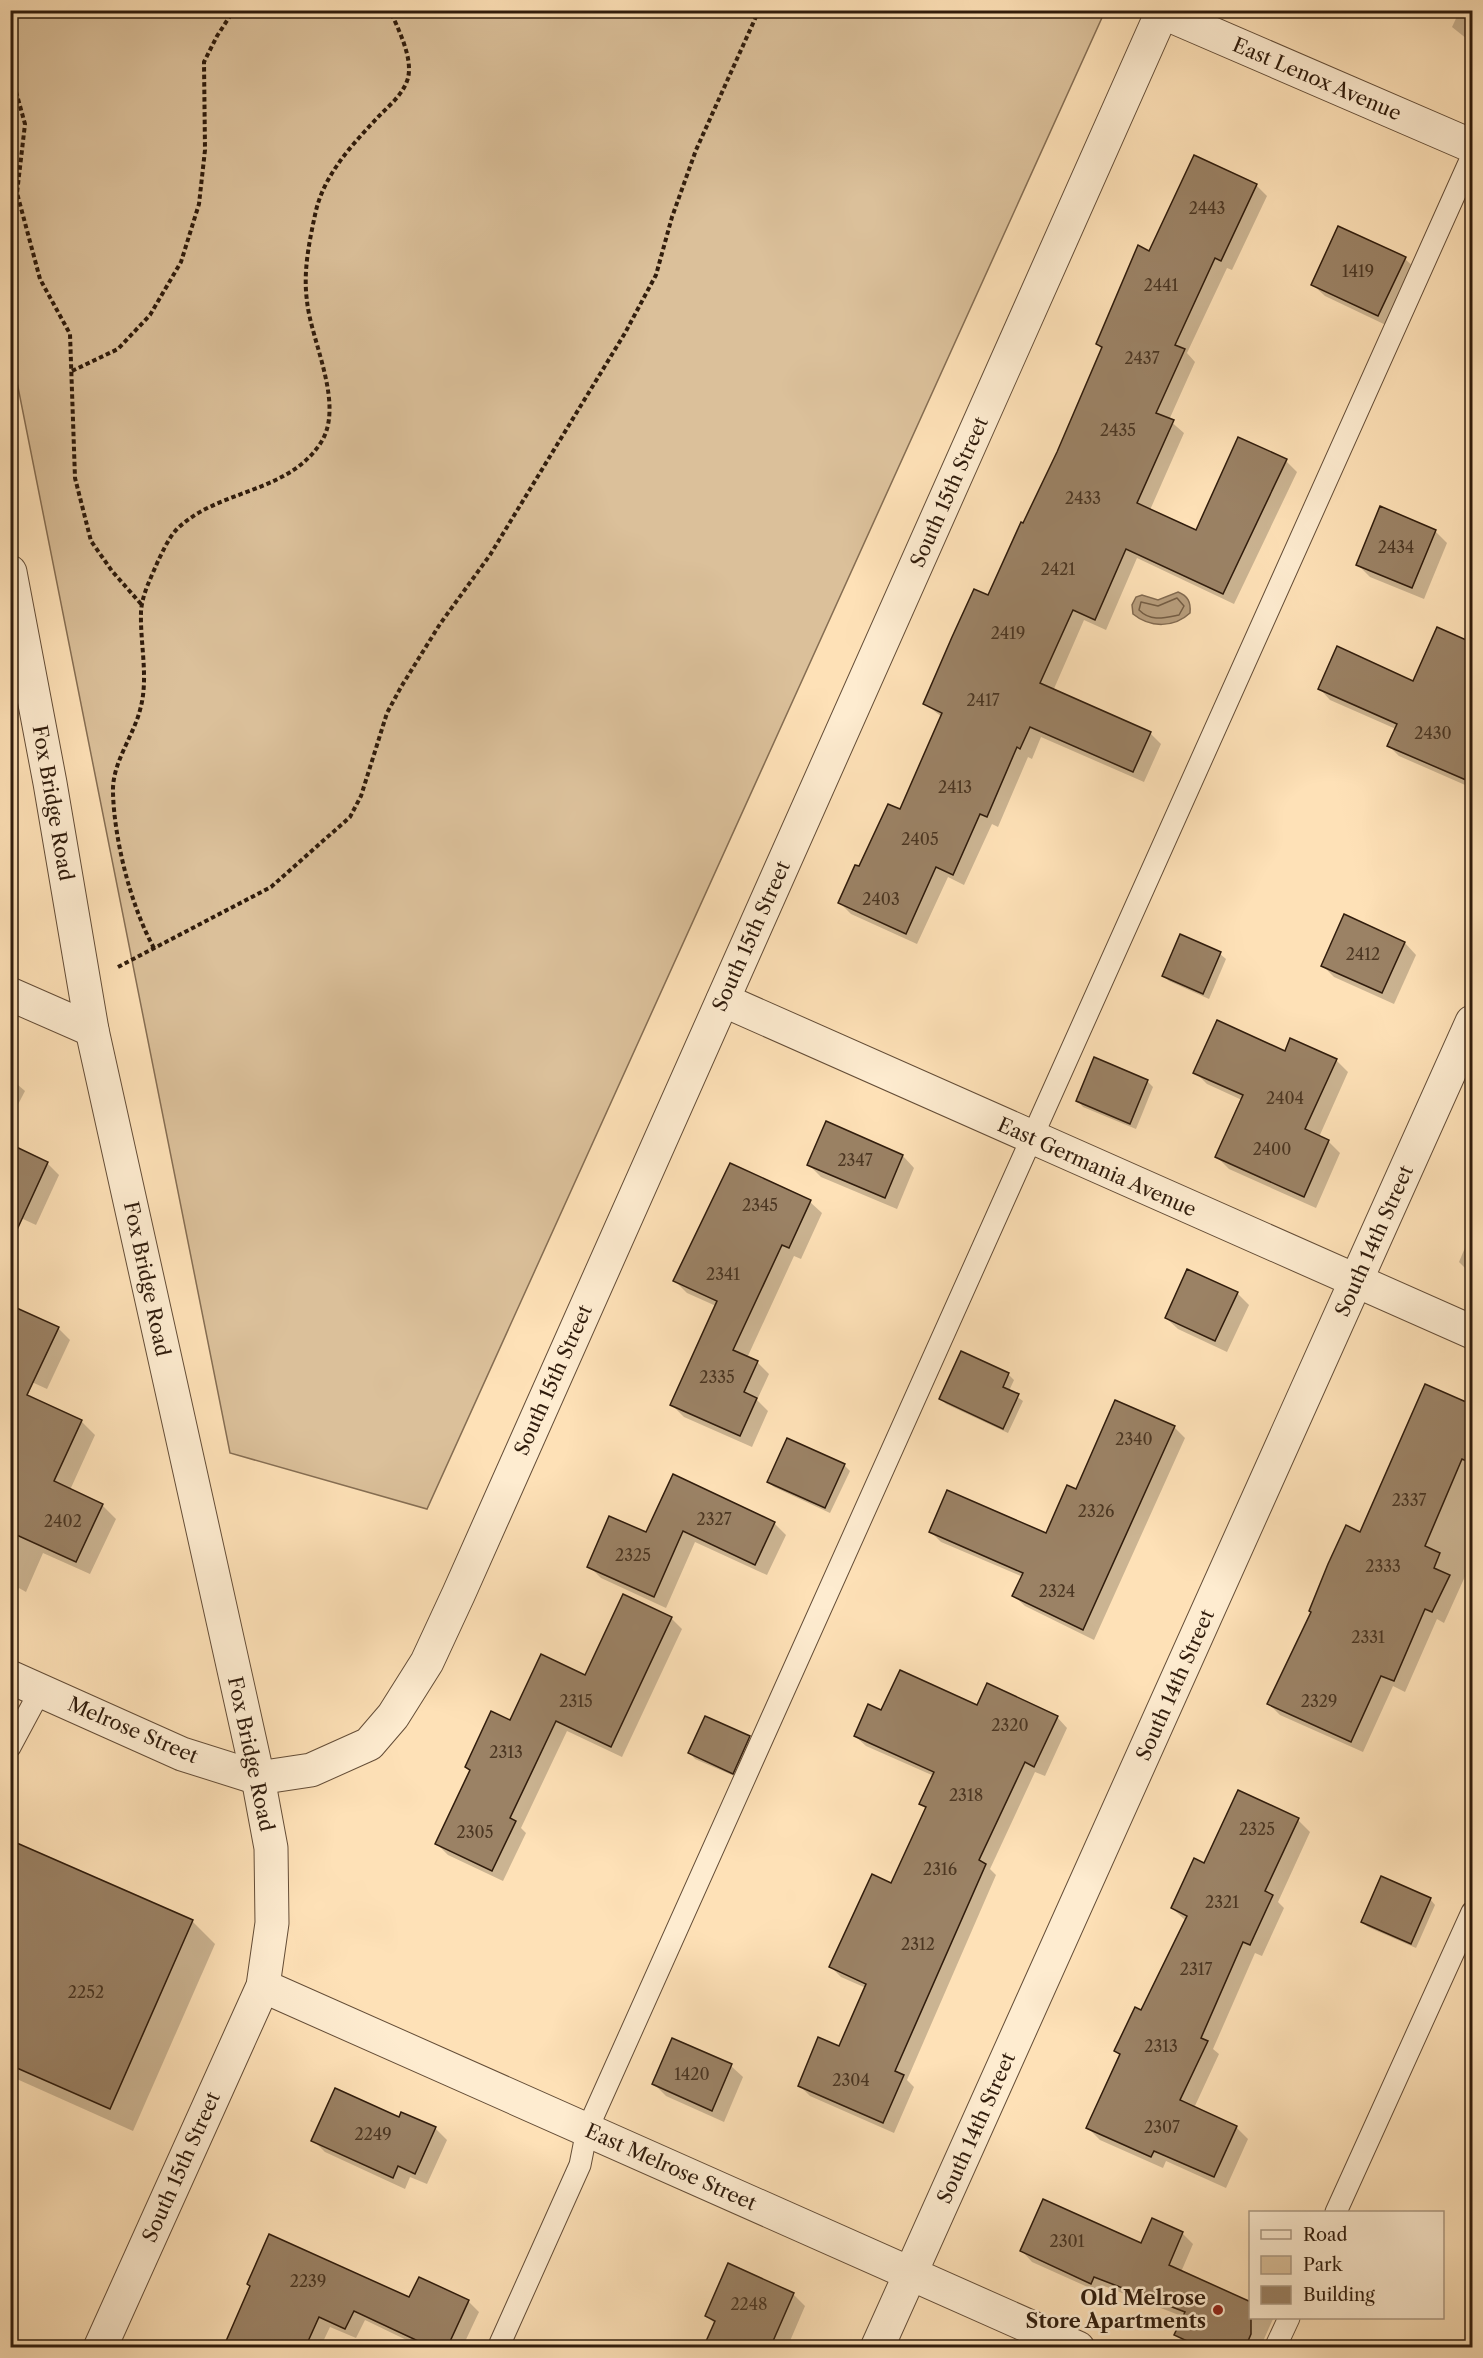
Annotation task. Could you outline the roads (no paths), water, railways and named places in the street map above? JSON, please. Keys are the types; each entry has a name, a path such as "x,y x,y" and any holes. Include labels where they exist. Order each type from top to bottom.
{"street":[{"name":"East Lenox Avenue","path":"1163,11 1473,146"},
{"name":"South 15th Street","path":"258,1778 311,1770 369,1744 393,1716 427,1662 1163,11"},
{"name":"Fox Bridge Road","path":"10,572 50,783 92,1030 258,1778 271,1848 272,1923 263,1986"},
{"path":"10,994 92,1030"},
{"name":"East Germania Avenue","path":"723,1000 1473,1332"},
{"name":"South 14th Street","path":"878,2348 1473,1022"},
{"name":"Melrose Street","path":"10,1677 182,1754 258,1778"},
{"name":"South 15th Street","path":"100,2348 263,1986"},
{"name":"East Melrose Street","path":"263,1986 1078,2348"}],"lane":[{"path":"498,2348 580,2165 587,2130 1473,156"},
{"path":"10,1748 40,1691"},
{"path":"1336,2211 1473,1912"},
{"path":"1275,2348 1289,2319"}],"water":[{"path":"1178,592 1184,595 1189,603 1190,613 1184,618 1169,624 1154,624 1133,614 1132,605 1136,597 1142,595 1158,600"}],"place":[{"name":"Old Melrose Store Apartments","path":"1218,2310"}]}
